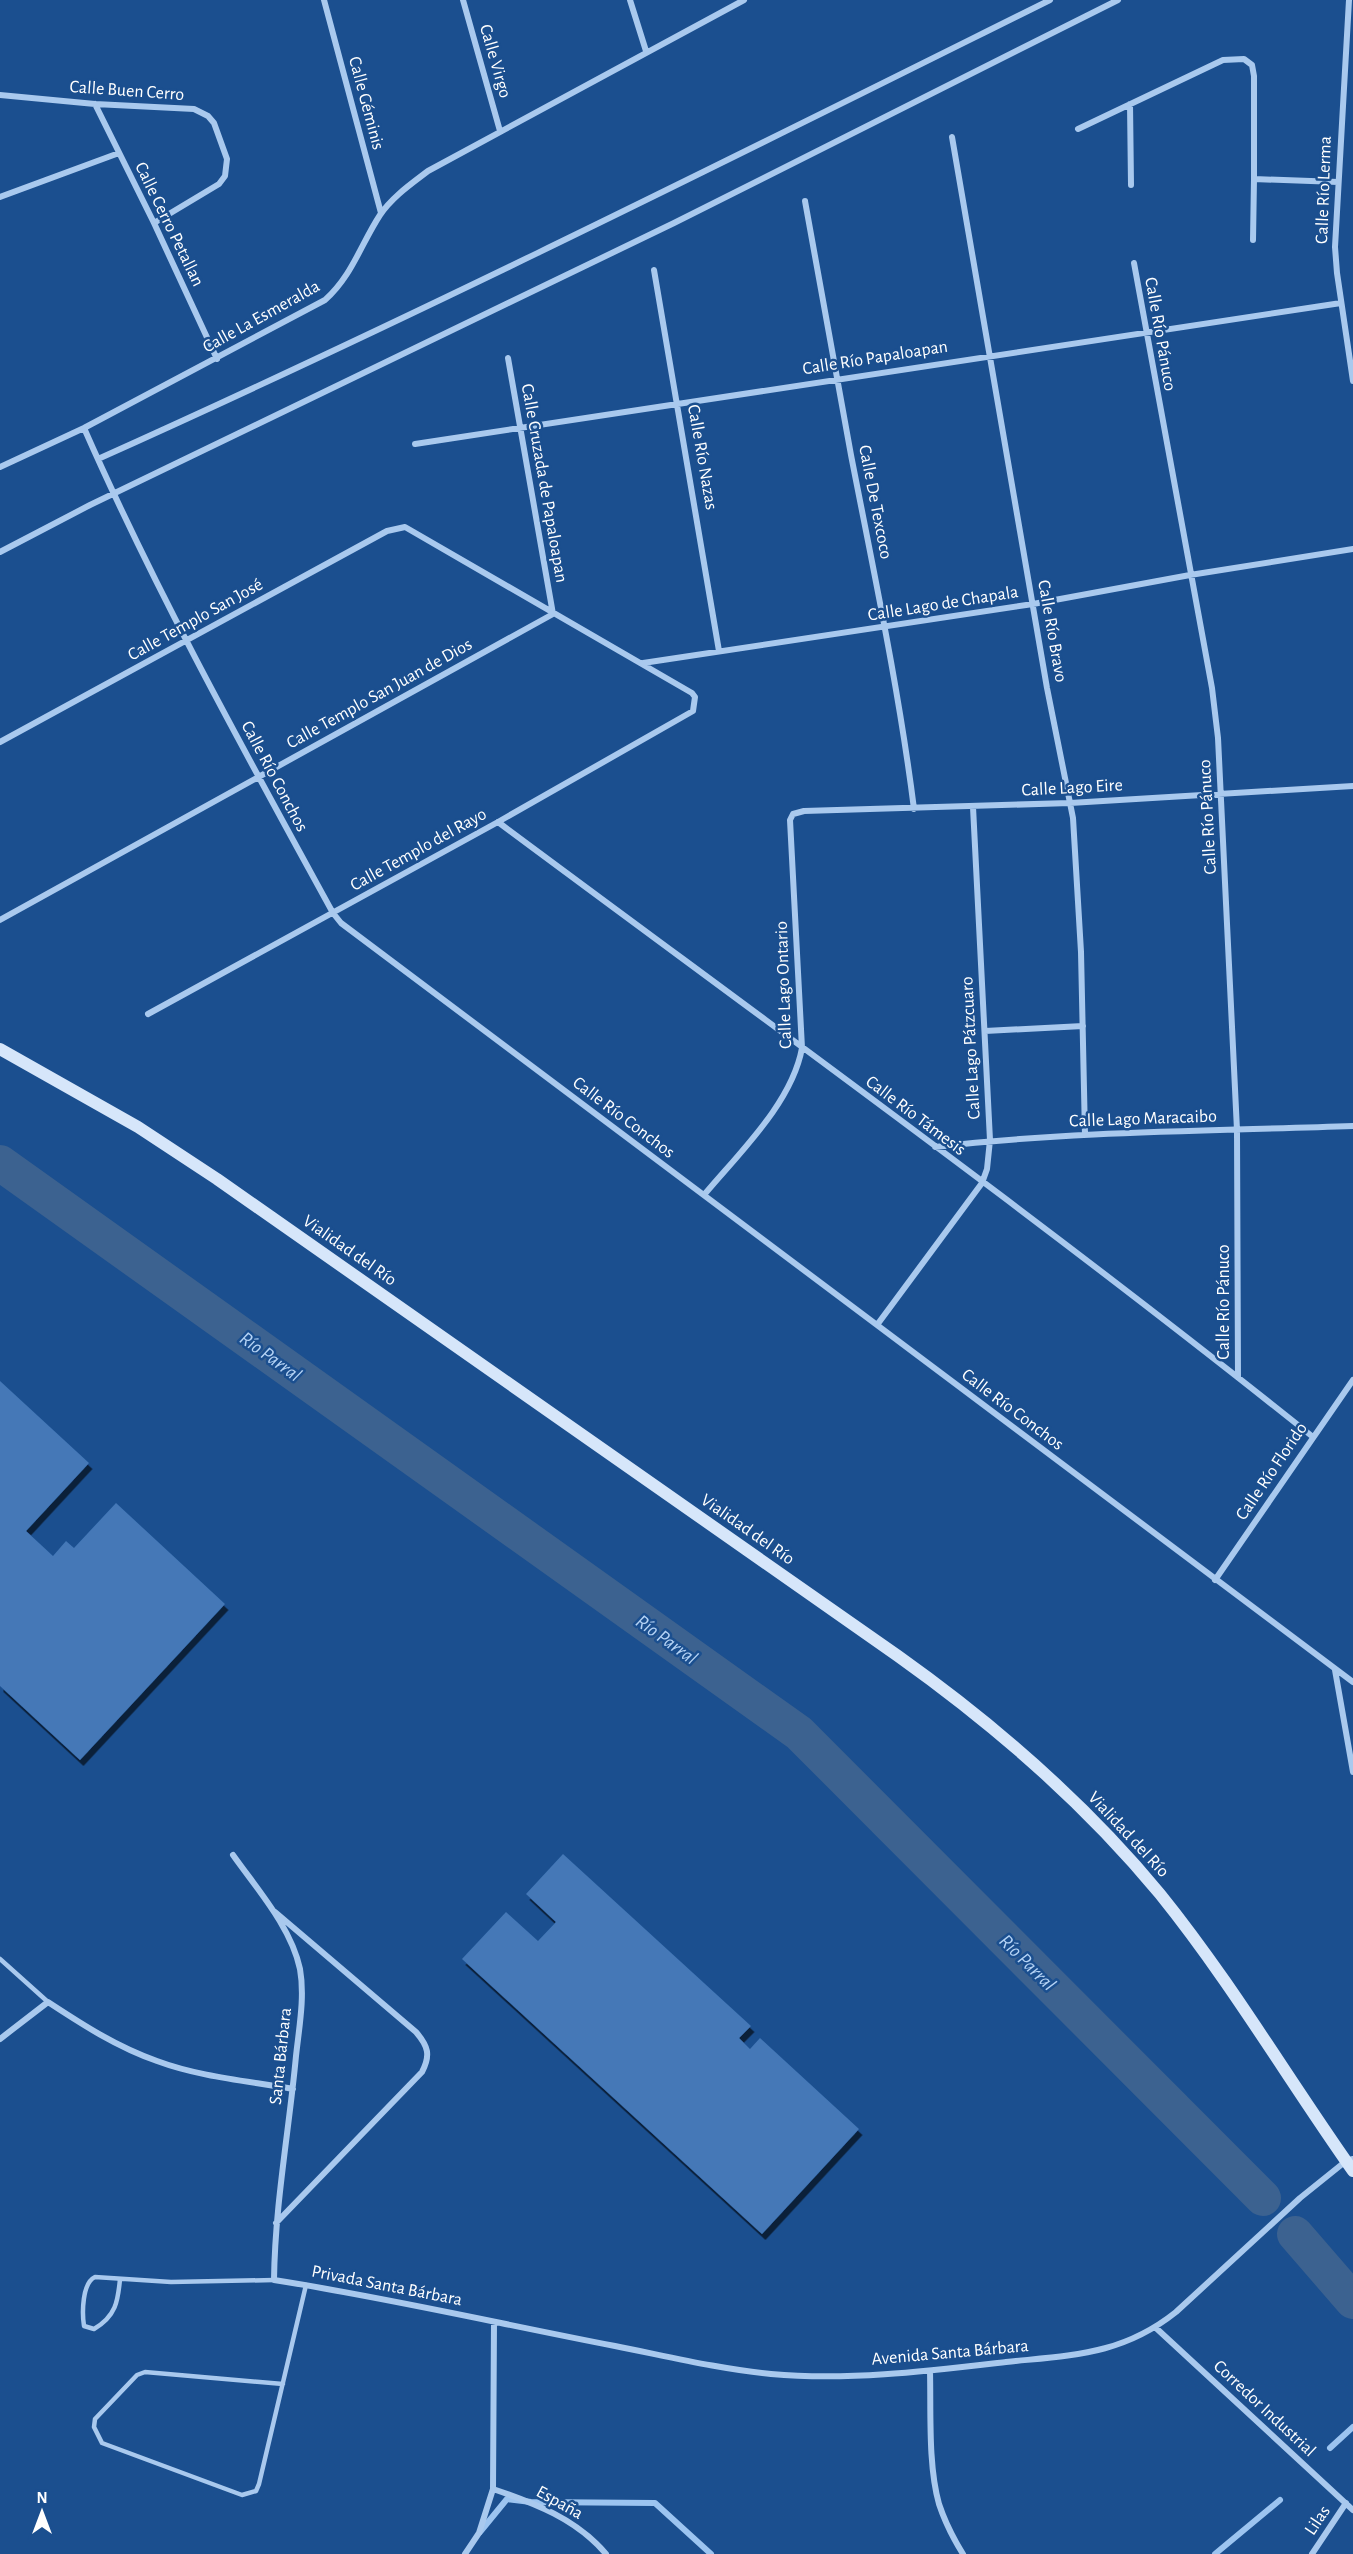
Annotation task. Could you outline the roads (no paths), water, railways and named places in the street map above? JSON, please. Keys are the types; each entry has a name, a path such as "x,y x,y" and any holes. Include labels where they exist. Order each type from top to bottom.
{"main road":[{"name":"Vialidad del Río","path":"0,1049 138,1127 217,1179 960,1700 1020,1750 1116,1843 1160,1895 1207,1956 1351,2164"}],"street":[{"name":"Calle Géminis","path":"324,0 381,213"},
{"name":"Calle Virgo","path":"463,0 500,131"},
{"path":"630,0 646,51"},
{"name":"Calle La Esmeralda","path":"0,467 84,428 325,300 345,278 381,213 428,171 744,0"},
{"path":"98,459 269,383 657,195 1050,0"},
{"path":"0,552 113,494 674,223 1118,0"},
{"name":"Calle Río Lerma","path":"1349,0 1335,247 1353,381"},
{"path":"1078,129 1223,60 1244,59 1252,65 1254,76 1253,240"},
{"name":"Calle Buen Cerro","path":"0,95 95,104 194,109 208,116 214,123 227,159 225,176 219,184 154,223"},
{"name":"Calle Cerro Petallan","path":"95,104 154,223 217,359"},
{"path":"1131,104 1131,185"},
{"name":"Calle Río Bravo","path":"952,137 1076,839 1085,1135"},
{"path":"0,197 119,153"},
{"path":"1254,179 1338,182"},
{"name":"Calle De Texcoco","path":"805,201 836,378 885,627 905,741 914,809"},
{"name":"Calle Río Pánuco","path":"1134,263 1212,688 1221,795 1238,1130 1238,1377"},
{"name":"Calle Río Nazas","path":"654,270 719,651"},
{"name":"Calle Río Papaloapan","path":"415,444 836,378 1341,303"},
{"name":"Calle Cruzada de Papaloapan","path":"508,358 553,614"},
{"name":"Calle Río Conchos","path":"84,428 150,572 188,640 258,777 333,914 341,923 1353,1682"},
{"name":"Calle Templo San José","path":"0,741 387,531 405,527 553,614"},
{"name":"Calle Lago de Chapala","path":"642,663 1033,604 1190,575 1353,549"},
{"path":"553,614 642,663"},
{"name":"Calle Templo San Juan de Dios","path":"0,920 553,614"},
{"name":"Calle Templo del Rayo","path":"148,1014 333,914 693,711 696,704 692,693 642,663"},
{"name":"Calle Lago Eire","path":"793,814 804,811 1071,803 1353,786"},
{"name":"Calle Lago Pátzcuaro","path":"877,1325 982,1183 987,1169 990,1140 973,807"},
{"name":"Calle Lago Ontario","path":"704,1195 777,1106 792,1083 802,1048 790,820 793,814"},
{"name":"Calle Río Támesis","path":"498,822 935,1147 1238,1377 1313,1437"},
{"path":"985,1031 1083,1026"},
{"name":"Calle Lago Maracaibo","path":"935,1147 990,1140 1085,1135 1353,1126"},
{"name":"Calle Río Florido","path":"1215,1580 1353,1380"},
{"path":"1335,1670 1353,1772"},
{"name":"Santa Bárbara","path":"233,1855 291,1943 299,1968 302,1989 293,2089 276,2223 274,2280"},
{"path":"270,1908 416,2032 425,2043 428,2053 428,2062 422,2072 276,2223"},
{"path":"0,2039 48,2002 99,2036 158,2062 211,2075 293,2089"},
{"name":"Avenida Santa Bárbara","path":"494,2322 770,2373 845,2375 930,2371 1085,2353 1115,2347 1156,2328 1300,2198 1351,2164"},
{"name":"Privada Santa Bárbara","path":"274,2280 411,2303 494,2322"},
{"path":"465,2554 479,2533 493,2489 494,2322"},
{"name":"Corredor Industrial","path":"1156,2328 1353,2510"},
{"path":"930,2371 934,2475 939,2502 949,2531 963,2554"},
{"name":"España","path":"493,2489 531,2502 559,2516 586,2534 606,2554"},
{"name":"Lilas","path":"1312,2554 1346,2503"}],"lane":[{"path":"0,1959 48,2002"},
{"path":"120,2278 118,2304 114,2311 94,2329 84,2326 88,2281 95,2277 120,2278 171,2282 274,2280"},
{"path":"283,2384 145,2372 137,2375 95,2419 94,2427 102,2443 242,2495 256,2491 259,2484 283,2384 306,2285"}],"waterway":[{"name":"Río Parral","path":"0,1163 799,1733 1263,2198"},
{"name":"Río Parral","path":"1295,2234 1353,2301"},
{"path":"1330,2448 1353,2427"},
{"path":"480,2532 507,2499 531,2502 655,2503 711,2554"},
{"path":"1215,2554 1280,2500"}]}
